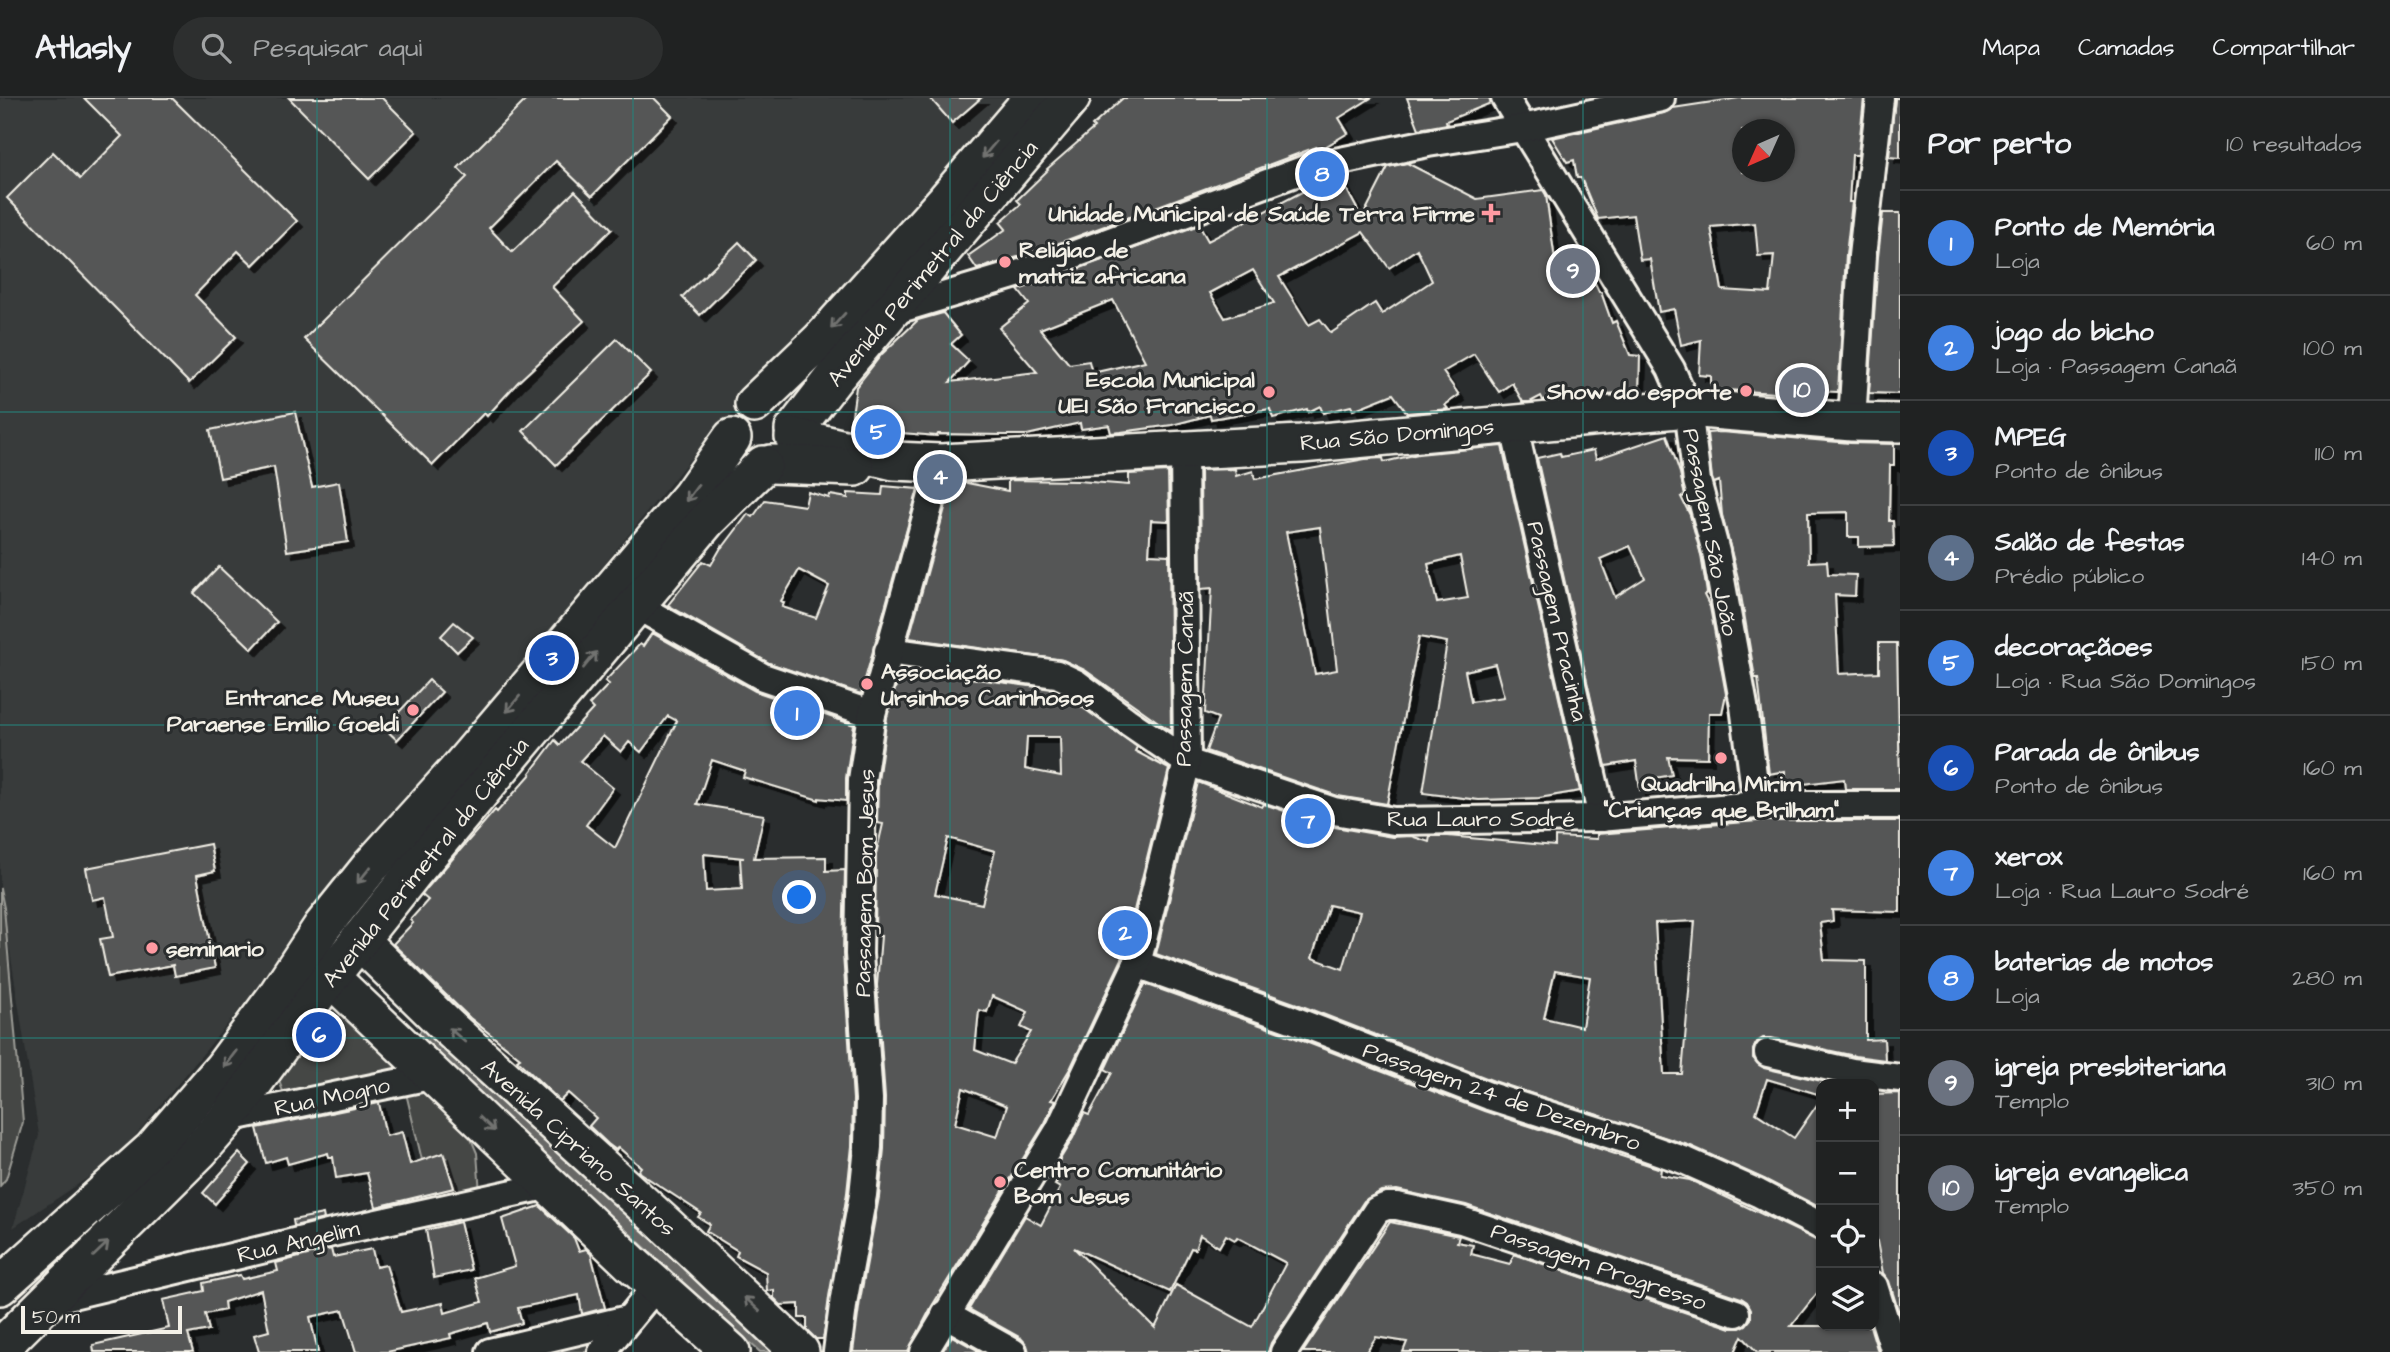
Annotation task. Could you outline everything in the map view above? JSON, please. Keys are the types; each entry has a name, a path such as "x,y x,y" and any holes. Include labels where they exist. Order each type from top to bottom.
{"main road":[{"name":"Avenida Perimetral da Ciência","path":"754,404 821,340 1033,98"},
{"name":"Avenida Perimetral da Ciência","path":"0,1348 201,1150 228,1118 359,940 635,605 707,520 780,449 890,312 1071,98"},
{"path":"754,404 772,404 786,414 780,449 748,462 737,452 732,438 737,417 754,404"},
{"name":"Rua São Domingos","path":"780,449 941,463 1301,444 1688,408 1852,422 1900,423"},
{"name":"Avenida Perimetral da Ciência","path":"0,1286 152,1150 223,1068 275,998 322,927 363,876 458,770 691,496 732,438"},
{"name":"Avenida Cipriano Santos","path":"359,940 448,1027 667,1226 800,1352"},
{"name":"Avenida Cipriano Santos","path":"330,977 731,1352"}],"street":[{"name":"Passagem São João","path":"1505,98 1671,369 1688,408 1697,481 1716,552 1744,706 1757,805"},
{"path":"890,312 1041,267 1311,167 1428,143 1523,128 1661,98"},
{"path":"1852,422 1862,256 1880,98"},
{"name":"Passagem Pracinha","path":"1513,423 1602,818"},
{"name":"Passagem Canaã","path":"924,1352 1059,1130 1138,964 1187,762 1184,449"},
{"name":"Passagem Bom Jesus","path":"837,1352 863,1195 868,1147 869,1099 859,954 862,780 872,715 941,463"},
{"path":"635,605 763,677 872,715"},
{"name":"Rua Lauro Sodré","path":"888,651 1057,674 1076,683 1187,762 1334,811 1394,821 1602,818 1757,805 1900,805"},
{"name":"Passagem 24 de Dezembro","path":"1138,964 1291,1019 1489,1096 1686,1161 1758,1193 1816,1223"},
{"path":"1768,1053 1852,1078 1900,1078"},
{"name":"Rua Mogno","path":"228,1118 435,1075"},
{"name":"Rua Angelim","path":"47,1301 332,1233 550,1185"},
{"name":"Passagem Progresso","path":"1284,1352 1377,1210 1387,1206 1461,1220 1736,1313"},
{"path":"602,1352 657,1285"},
{"path":"1879,1302 1895,1352"},
{"path":"945,1314 1013,1352"},
{"path":"490,1352 628,1319"}],"shaded area":[{"path":"0,98 1020,98 965,166 691,458 116,1159 13,1228 39,1135 0,888"},
{"path":"0,888 23,1122 6,1179 0,1186"},
{"path":"343,993 413,1075 284,1094 279,1081"},
{"path":"431,1019 789,1352 760,1352 453,1073 415,1037"},
{"path":"436,1080 469,1134 477,1153 480,1193 458,1199 445,1154 422,1160 405,1089"},
{"path":"618,1326 597,1352 525,1352"}],"building":[{"path":"84,98 172,98 297,221 253,265 238,251 195,295 236,337 189,383 7,198 53,152 80,179 122,136"},
{"path":"289,98 382,98 416,132 369,179"},
{"path":"528,98 654,98 672,116 592,196 556,161 489,228 512,252 575,191 612,229 552,287 584,321 518,382 487,416 484,413 433,465 304,339 467,177 458,168"},
{"path":"930,98 981,98 952,123"},
{"path":"1123,98 1371,98 1339,118 1348,133 1323,148 1317,150 1316,147 1035,252 977,269 968,256 1006,229 1000,222 1021,204 1017,200"},
{"path":"1407,98 1489,98 1491,103 1446,121 1447,124 1419,129"},
{"path":"1739,98 1864,98 1858,155 1852,155 1849,202 1852,202 1838,392 1794,390 1794,394 1711,389 1711,376 1699,375 1701,340 1681,345 1674,309 1659,312 1650,259 1640,260 1633,215 1598,219 1581,178 1577,178 1574,160 1567,162 1552,138 1664,113 1673,108","holes":["1755,223 1758,256 1774,255 1770,293 1722,290 1711,227"]},
{"path":"1895,98 1900,98 1900,158 1889,157"},
{"path":"1407,163 1477,199 1543,190 1546,195 1555,260 1580,251 1601,292 1612,323 1616,321 1630,355 1640,356 1639,391 1543,400 1541,396 1530,402 1523,402 1512,383 1499,392 1474,354 1443,372 1459,395 1445,405 1448,409 1407,413 1393,394 1353,410 1351,406 1323,413 1320,406 1308,412 1307,409 1273,418 1270,409 1211,419 1210,415 1172,425 1111,433 1109,425 1081,429 1080,423 1027,435 937,436 879,431 877,435 850,429 856,387 882,354 918,320 943,313 961,335 951,344 969,361 950,382 1037,372 999,328 1029,304 1018,290 1199,225 1208,241 1325,180 1340,177 1362,218 1388,167","holes":["1363,232 1389,268 1417,249 1432,281 1382,314 1375,303 1331,333 1320,319 1309,325 1279,277","1253,270 1274,303 1225,318 1210,293","1113,300 1145,361 1092,373 1089,361 1069,364 1040,329"]},
{"path":"1883,213 1900,213 1900,394 1869,393"},
{"path":"739,242 756,260 700,315 682,297"},
{"path":"617,339 651,373 556,465 523,431"},
{"path":"295,412 312,487 339,482 348,542 287,551 274,467 220,478 210,430"},
{"path":"1707,433 1894,444 1894,465 1890,465 1889,521 1893,521 1894,546 1859,547 1859,537 1848,537 1848,512 1808,513 1809,562 1827,561 1828,574 1856,575 1855,596 1835,595 1839,674 1879,672 1879,643 1897,643 1900,789 1845,789 1844,779 1787,786 1785,771 1769,774 1758,678 1755,678 1738,578 1722,515 1719,481 1714,483 1712,478"},
{"path":"1667,435 1680,473 1685,496 1681,497 1690,515 1701,555 1707,593 1704,595 1710,607 1726,694 1722,713 1709,713 1708,758 1668,757 1672,775 1655,778 1656,787 1640,790 1636,761 1606,766 1537,458 1560,453 1561,457 1594,450 1596,459","holes":["1630,546 1645,578 1615,597 1600,559"]},
{"path":"1502,446 1580,791 1539,798 1479,800 1423,793 1447,642 1419,637 1387,804 1338,796 1206,751 1218,718 1205,713 1212,588 1201,589 1200,470 1235,469 1236,476 1253,471 1255,479 1365,459 1383,458 1384,462 1418,454","holes":["1320,527 1337,670 1315,674 1286,532","1460,556 1468,598 1437,603 1428,564","1495,664 1504,697 1471,702 1465,671"]},
{"path":"1168,472 1169,521 1151,520 1149,554 1169,555 1171,731 1085,670 1063,660 909,638 952,483 967,483 1008,491 1008,480 1129,485 1129,474"},
{"path":"883,486 918,489 861,694 769,663 668,605 703,561 711,565 722,546 748,514 753,517 765,500 805,506 808,492 829,498 830,495 848,498 848,493 882,495","holes":["799,570 829,586 816,618 782,607 784,603 781,601"]},
{"path":"219,567 277,622 252,649 194,593"},
{"path":"454,622 473,637 457,652 441,636"},
{"path":"652,633 755,691 854,725 846,778 846,801 819,800 743,777 745,771 712,760 697,804 764,815 754,858 826,857 826,871 845,870 843,954 853,1099 852,1146 823,1339 816,1339 807,1330 807,1318 799,1318 799,1304 781,1305 774,1298 774,1290 767,1291 766,1272 736,1256 738,1251 706,1231 710,1224 698,1217 701,1213 640,1173 638,1171 641,1167 618,1147 616,1150 608,1144 589,1126 596,1118 568,1093 560,1101 517,1060 520,1058 470,1018 393,944 413,923 410,920 428,900 422,895 428,887 495,810 497,812 531,774 555,740 560,745 593,709 589,705 609,684 605,681 640,644 643,646","holes":["668,716 677,721 615,848 586,825 613,788 580,761 603,736 621,752 629,742 641,752","704,854 744,858 740,858 742,889 706,891"]},
{"path":"901,669 1052,689 1068,697 1137,747 1135,751 1169,769 1122,959 1071,1067 1051,1100 1055,1101 1045,1123 932,1306 908,1352 853,1352 879,1197 884,1149 885,1098 877,985 881,936 875,936 876,854 883,824 877,823 878,781 887,717","holes":["1027,737 1060,737 1061,776 1025,769","948,838 995,851 982,904 935,894","992,996 1028,1012 1021,1027 1031,1032 1011,1064 975,1050 979,1010 987,1012","963,1088 1007,1106 997,1137 955,1124"]},
{"name":"Entrance Museu Paraense Emílio Goeldi","path":"429,680 442,692 397,740 384,728"},
{"path":"1198,782 1262,807 1264,804 1329,826 1392,837 1411,836 1429,842 1430,836 1448,836 1555,846 1555,837 1597,839 1597,834 1758,821 1900,821 1900,912 1832,910 1833,921 1820,923 1824,960 1866,961 1866,1040 1884,1039 1885,1060 1771,1038 1763,1038 1757,1042 1753,1050 1753,1058 1764,1068 1816,1080 1816,1094 1767,1079 1756,1113 1794,1138 1816,1106 1816,1205 1691,1146 1494,1081 1297,1004 1156,954","holes":["1329,905 1360,912 1343,969 1312,958","1695,921 1682,1074 1664,1074 1655,923","1555,971 1590,977 1582,1027 1544,1018"]},
{"path":"210,844 215,871 197,875 215,968 175,976 173,965 108,977 100,939 113,937 105,897 92,900 86,868"},
{"path":"1145,984 1285,1034 1484,1111 1661,1169 1660,1175 1690,1180 1816,1240 1816,1294 1791,1326 1816,1326 1816,1331 1872,1331 1878,1352 1757,1352 1742,1336 1735,1352 1403,1352 1407,1342 1376,1337 1366,1352 1303,1352 1390,1222 1459,1236 1457,1242 1473,1245 1471,1254 1510,1264 1514,1254 1731,1328 1740,1328 1751,1319 1751,1309 1741,1298 1466,1205 1397,1190 1381,1191 1364,1201 1271,1343 1268,1352 1029,1352 1021,1338 969,1309 1025,1216 1041,1225 1060,1188 1055,1185 1057,1182 1048,1179 1073,1138 1084,1113 1089,1115 1112,1073 1105,1069","holes":["1200,1235 1219,1247 1226,1235 1235,1240 1237,1237 1286,1263 1252,1327 1176,1285 1155,1328 1074,1248 1170,1292"]},
{"path":"1900,1093 1900,1316 1889,1281 1883,1273 1879,1252 1879,1094"},
{"path":"379,1103 386,1136 402,1132 410,1164 443,1153 454,1188 376,1207 367,1173 336,1178 333,1157 329,1157 328,1153 288,1164 286,1157 266,1163 257,1128"},
{"path":"239,1153 250,1164 215,1204 203,1193"},
{"path":"540,1206 574,1238 579,1251 586,1249 591,1254 605,1308 582,1314 579,1295 518,1308 522,1323 490,1332 488,1323 450,1334 451,1338 387,1352 356,1352 343,1310 310,1317 318,1352 259,1352 254,1335 269,1331 261,1290 224,1302 225,1310 205,1314 209,1330 188,1334 193,1352 94,1352 93,1345 169,1328 163,1300 204,1291 203,1283 240,1275 242,1279 278,1271 276,1263 331,1249 333,1257 372,1249 376,1267 386,1265 401,1312 443,1303 445,1313 482,1302 475,1278 515,1266 502,1219"},
{"path":"323,1214 324,1219 294,1226 293,1220"},
{"path":"460,1222 471,1270 434,1278 426,1230"},
{"path":"952,1336 981,1352 942,1352"}],"place":[{"name":"baterias de motos","path":"1322,174"},
{"name":"Unidade Municipal de Saúde Terra Firme","path":"1491,213"},
{"name":"Religiao de matriz africana","path":"1005,262"},
{"name":"igreja presbiteriana","path":"1573,271"},
{"name":"igreja evangelica","path":"1802,390"},
{"name":"Show do esporte","path":"1746,391"},
{"name":"Escola Municipal UEI São Francisco","path":"1269,392"},
{"name":"decoraçãoes","path":"878,432"},
{"name":"Salão de festas","path":"940,477"},
{"name":"MPEG","path":"552,658"},
{"name":"Associação Ursinhos Carinhosos","path":"867,684"},
{"name":"Entrance Museu Paraense Emílio Goeldi","path":"413,710"},
{"name":"Ponto de Memória","path":"797,713"},
{"name":"Quadrilha Mirim \"Crianças que Brilham\"","path":"1721,758"},
{"name":"xerox","path":"1308,821"},
{"name":"jogo do bicho","path":"1125,933"},
{"name":"seminario","path":"152,948"},
{"name":"Parada de ônibus","path":"319,1035"},
{"name":"Centro Comunitário Bom Jesus","path":"1000,1182"}]}
